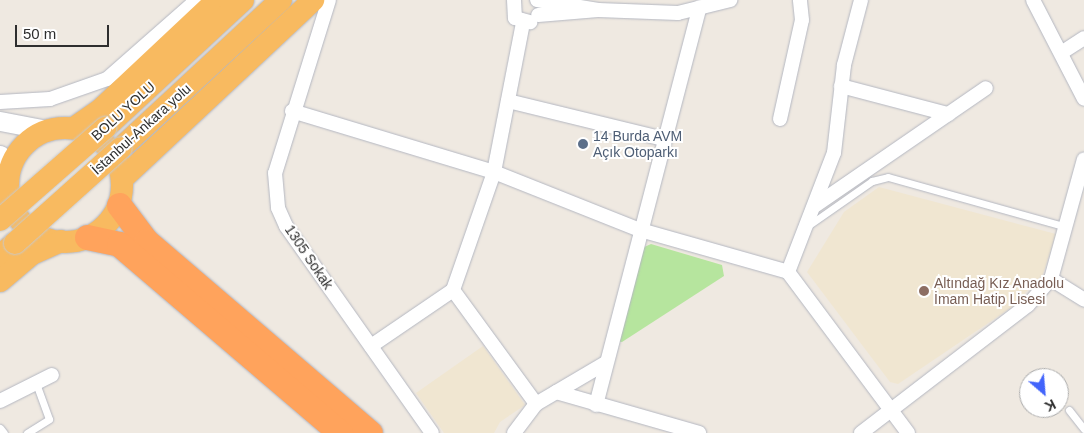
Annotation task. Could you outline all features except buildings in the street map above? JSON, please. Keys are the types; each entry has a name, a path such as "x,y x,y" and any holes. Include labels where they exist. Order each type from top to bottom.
{"highway":[{"path":"74,128 217,0"},
{"name":"BOLU YOLU","path":"0,220 105,128 243,0"},
{"name":"İstanbul-Ankara yolu","path":"7,249 121,148 281,0"},
{"path":"122,180 313,0"},
{"path":"61,241 47,238 23,223 10,198 4,176 24,146 48,130 74,128 95,136 112,151 122,180 119,204 108,222 87,237"},
{"path":"119,204 146,241 370,433"},
{"path":"0,281 32,254 61,241 87,237 118,244 340,433"}],"main road":[{"path":"0,121 48,130"}],"street":[{"path":"0,102 57,97 107,79 198,0"},
{"name":"1305 Sokak","path":"329,0 292,111 275,173 278,208 286,226 432,433"},
{"path":"538,16 537,0 598,10 678,13 730,0"},
{"path":"780,119 802,20 800,0"},
{"path":"788,272 816,205 834,153 842,86 861,0"},
{"path":"1033,0 1084,99"},
{"path":"371,346 453,290 494,172 508,101 523,23 509,3"},
{"path":"596,405 604,364 700,7"},
{"path":"523,23 538,16 598,10"},
{"path":"1061,53 1084,38"},
{"path":"842,86 948,114"},
{"path":"816,205 986,88"},
{"path":"508,101 664,139"},
{"path":"292,111 494,172 640,230 788,272 892,409 908,433"},
{"path":"861,433 1028,305 1051,279 1067,227 1084,159"},
{"path":"1051,279 1084,300"},
{"path":"453,290 536,404"},
{"path":"514,433 536,404 604,364"},
{"path":"0,401 52,375"},
{"path":"556,392 698,433"}],"lane":[{"path":"808,225 872,181 888,176 1067,227"},
{"path":"27,433 50,419 36,383"},
{"path":"1069,410 1084,428"},
{"path":"0,428 4,433"}],"shaded area":[{"name":"Altındağ Kız Anadolu İmam Hatip Lisesi","path":"879,187 1056,234 1043,274 1012,307 898,384 890,382 807,272 844,212"},
{"path":"483,346 525,405 500,422 494,433 444,433 416,393"}],"green space":[{"path":"651,244 722,265 724,276 622,342 615,341 642,248"}],"place":[{"name":"14 Burda AVM Açık Otoparkı","path":"583,144"},
{"name":"Altındağ Kız Anadolu İmam Hatip Lisesi","path":"924,291"}]}
